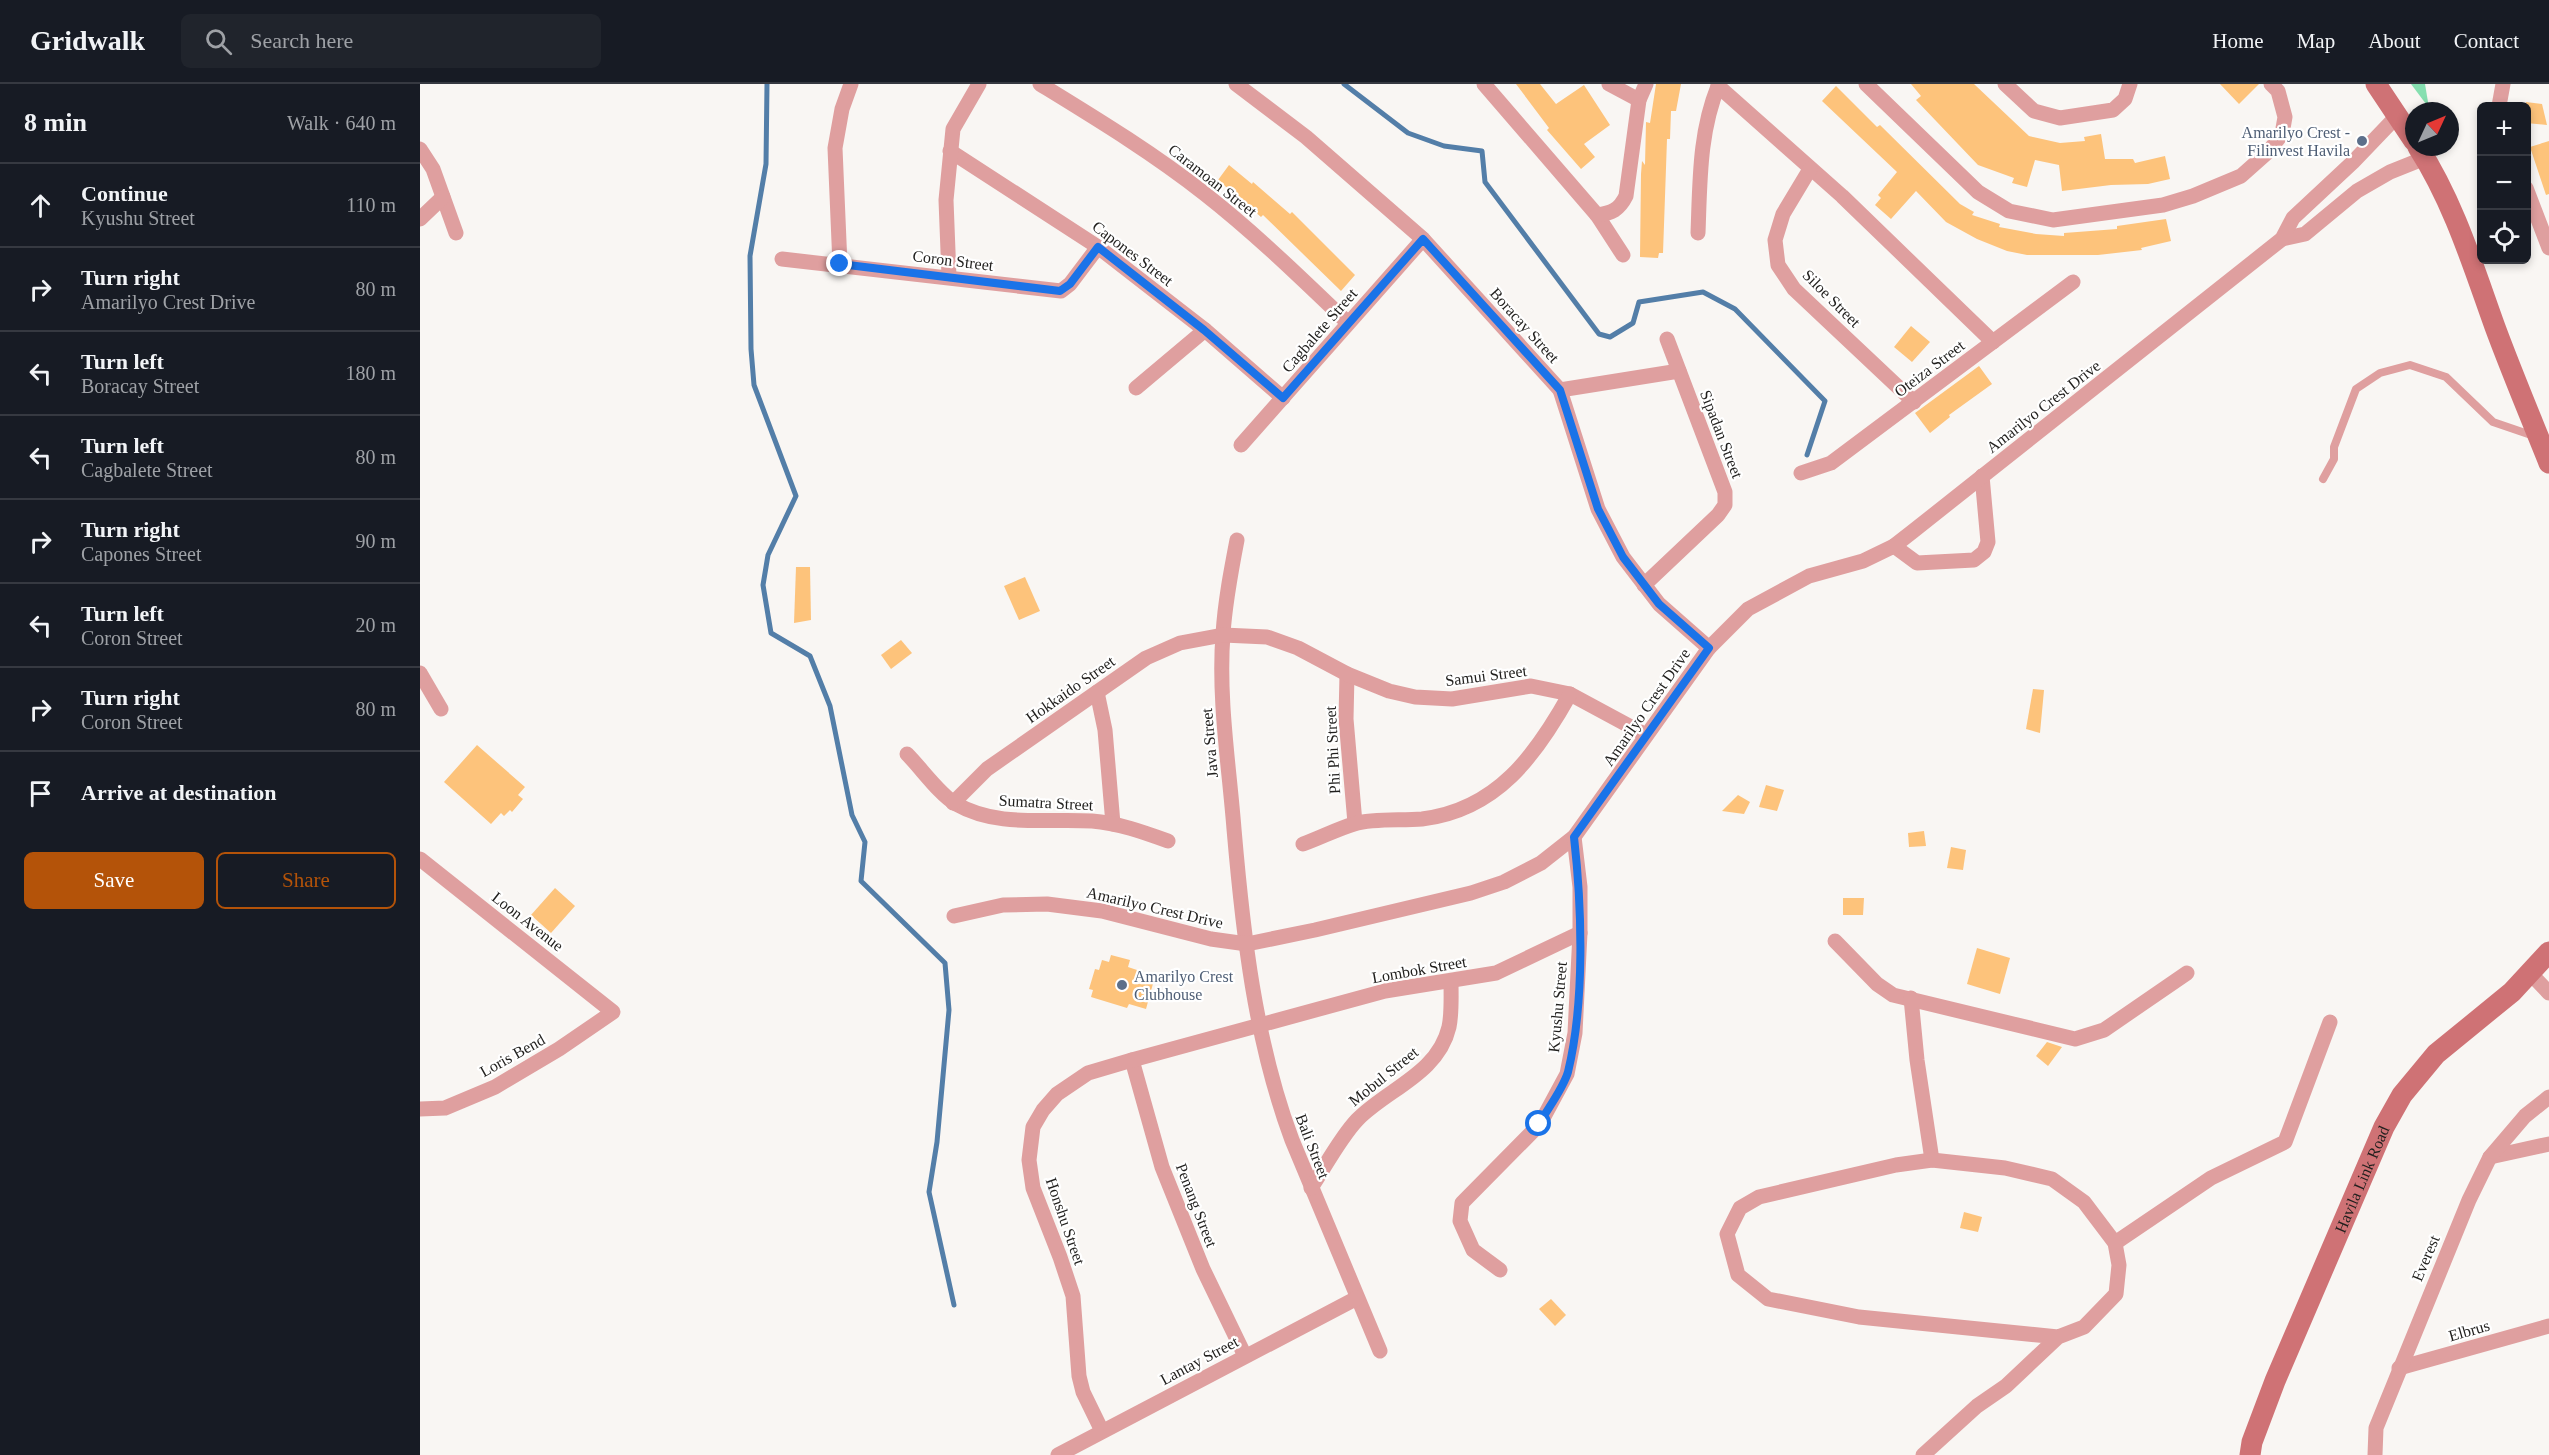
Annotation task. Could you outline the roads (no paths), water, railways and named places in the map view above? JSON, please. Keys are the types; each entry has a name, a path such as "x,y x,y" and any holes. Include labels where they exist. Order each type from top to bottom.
{"street":[{"path":"840,264 835,148 842,109 851,84"},
{"path":"949,277 946,200 953,129 979,84"},
{"name":"Caramoan Street","path":"1040,84 1131,139 1204,193 1260,240 1348,323"},
{"name":"Boracay Street","path":"1236,84 1306,137 1423,239 1560,390 1598,509 1623,557 1659,604 1709,648"},
{"path":"1484,84 1597,215 1623,255"},
{"path":"1609,84 1639,100"},
{"path":"1597,215 1610,213 1620,208 1626,196 1639,100 1646,84"},
{"path":"1866,84 1978,192 2008,211 2053,220 2163,205 2193,196 2241,176 2268,152 2282,134 2285,117 2278,91 2271,84"},
{"path":"2005,84 2034,111 2060,118 2113,110 2125,99 2130,84"},
{"path":"2376,84 2405,126"},
{"path":"2500,102 2503,84"},
{"path":"1698,233 1706,123 1719,85 1842,196 1993,342"},
{"name":"Amarilyo Crest Drive","path":"954,916 1003,905 1047,904 1102,911 1211,939 1247,944 1471,893 1504,882 1541,863 1574,837 1709,648 1748,609 1781,589 1809,576 1863,561 1894,546 2282,239 2293,218 2353,162 2398,115"},
{"path":"420,149 433,169 456,233"},
{"name":"Capones Street","path":"950,151 1098,247 1204,330 1283,398"},
{"name":"Amarilyo Crest Drive","path":"2282,239 2305,234 2357,191 2390,172 2409,156"},
{"path":"2423,156 2448,202 2549,463"},
{"name":"Siloe Street","path":"1810,169 1784,214 1775,240 1778,265 1794,289 1914,402"},
{"path":"420,219 443,197"},
{"path":"2531,201 2549,248"},
{"name":"Cagbalete Street","path":"1241,445 1423,239"},
{"name":"Coron Street","path":"782,260 840,264 1060,291 1070,284 1098,247"},
{"name":"Oteiza Street","path":"1801,473 1831,464 2073,282"},
{"path":"1136,387 1204,330"},
{"name":"Sipadan Street","path":"1644,585 1718,515 1725,505 1725,492 1667,339"},
{"path":"1560,390 1678,371"},
{"path":"1894,546 1917,563 1974,560 1984,552 1988,542 1982,476"},
{"name":"Java Street","path":"1237,540 1223,636 1224,709 1240,905 1247,944"},
{"name":"Samui Street","path":"1223,636 1267,637 1298,648 1347,674 1389,691 1415,697 1452,699 1532,686 1570,694 1646,735"},
{"name":"Hokkaido Street","path":"953,803 987,769 1154,654 1180,643 1223,636"},
{"path":"420,673 441,709"},
{"name":"Phi Phi Street","path":"1347,674 1346,719 1355,823"},
{"path":"1097,692 1105,730 1113,824"},
{"path":"1303,844 1355,823 1424,819 1458,811 1500,787 1526,762 1570,694"},
{"name":"Sumatra Street","path":"907,754 953,803 981,816 1020,821 1091,821 1113,824 1168,841"},
{"name":"Kyushu Street","path":"1500,1270 1473,1250 1460,1221 1462,1203 1539,1124 1567,1074 1575,1033 1580,933 1580,886 1574,837"},
{"name":"Loon Avenue","path":"420,859 613,1011"},
{"name":"Lombok Street","path":"1258,1026 1385,992 1496,973 1580,933"},
{"path":"1835,941 1877,984 1893,995 2075,1039 2104,1030 2187,973"},
{"name":"Bali Street","path":"1247,944 1258,1026 1279,1107 1380,1351"},
{"name":"Havila Link Road","path":"2250,1455 2252,1442 2275,1381 2384,1127 2402,1095 2436,1054 2512,992 2549,952"},
{"path":"2531,974 2549,993"},
{"name":"Mobul Street","path":"1311,1188 1355,1122 1369,1108 1420,1073 1436,1055 1449,1028 1451,981"},
{"path":"1911,998 1917,1060 1932,1160"},
{"name":"Loris Bend","path":"420,1109 445,1108 495,1087 559,1049 613,1011"},
{"path":"2115,1243 2211,1178 2285,1142 2330,1022"},
{"name":"Honshu Street","path":"1102,1431 1083,1392 1079,1376 1073,1296 1033,1188 1029,1160 1033,1127 1043,1110 1057,1094 1088,1073 1258,1026"},
{"name":"Penang Street","path":"1132,1060 1166,1177 1203,1269 1245,1356"},
{"name":"Everest","path":"2375,1455 2376,1428 2469,1200 2490,1157 2525,1116 2549,1097"},
{"path":"2490,1157 2549,1144"},
{"path":"1932,1452 1977,1406 2006,1386 2058,1337 2084,1327 2116,1294 2119,1265 2115,1243 2084,1202 2052,1179 2005,1168 1932,1160 1896,1165 1760,1197 1740,1208 1727,1234 1738,1275 1768,1299 1859,1317 2058,1337"},
{"name":"Lantay Street","path":"1058,1455 1357,1298"},
{"name":"Elbrus","path":"2399,1368 2549,1326"}],"lane":[{"path":"2323,479 2334,459 2334,447 2356,390 2380,373 2410,365 2446,377 2493,422 2538,437"}],"waterway":[{"path":"767,84 766,164 750,256 751,349 754,385 796,496 768,555 763,585 771,633 810,656 830,706 852,815 865,842 861,881 945,963 949,1010 937,1142 929,1192 954,1305"},
{"path":"1344,84 1408,133 1444,146 1482,151 1485,182 1599,334 1610,337 1633,323 1639,302 1703,292 1735,309 1825,401 1807,455"}],"place":[{"name":"Amarilyo Crest - Filinvest Havila","path":"2362,141"},
{"name":"Amarilyo Crest Clubhouse","path":"1122,985"}]}
